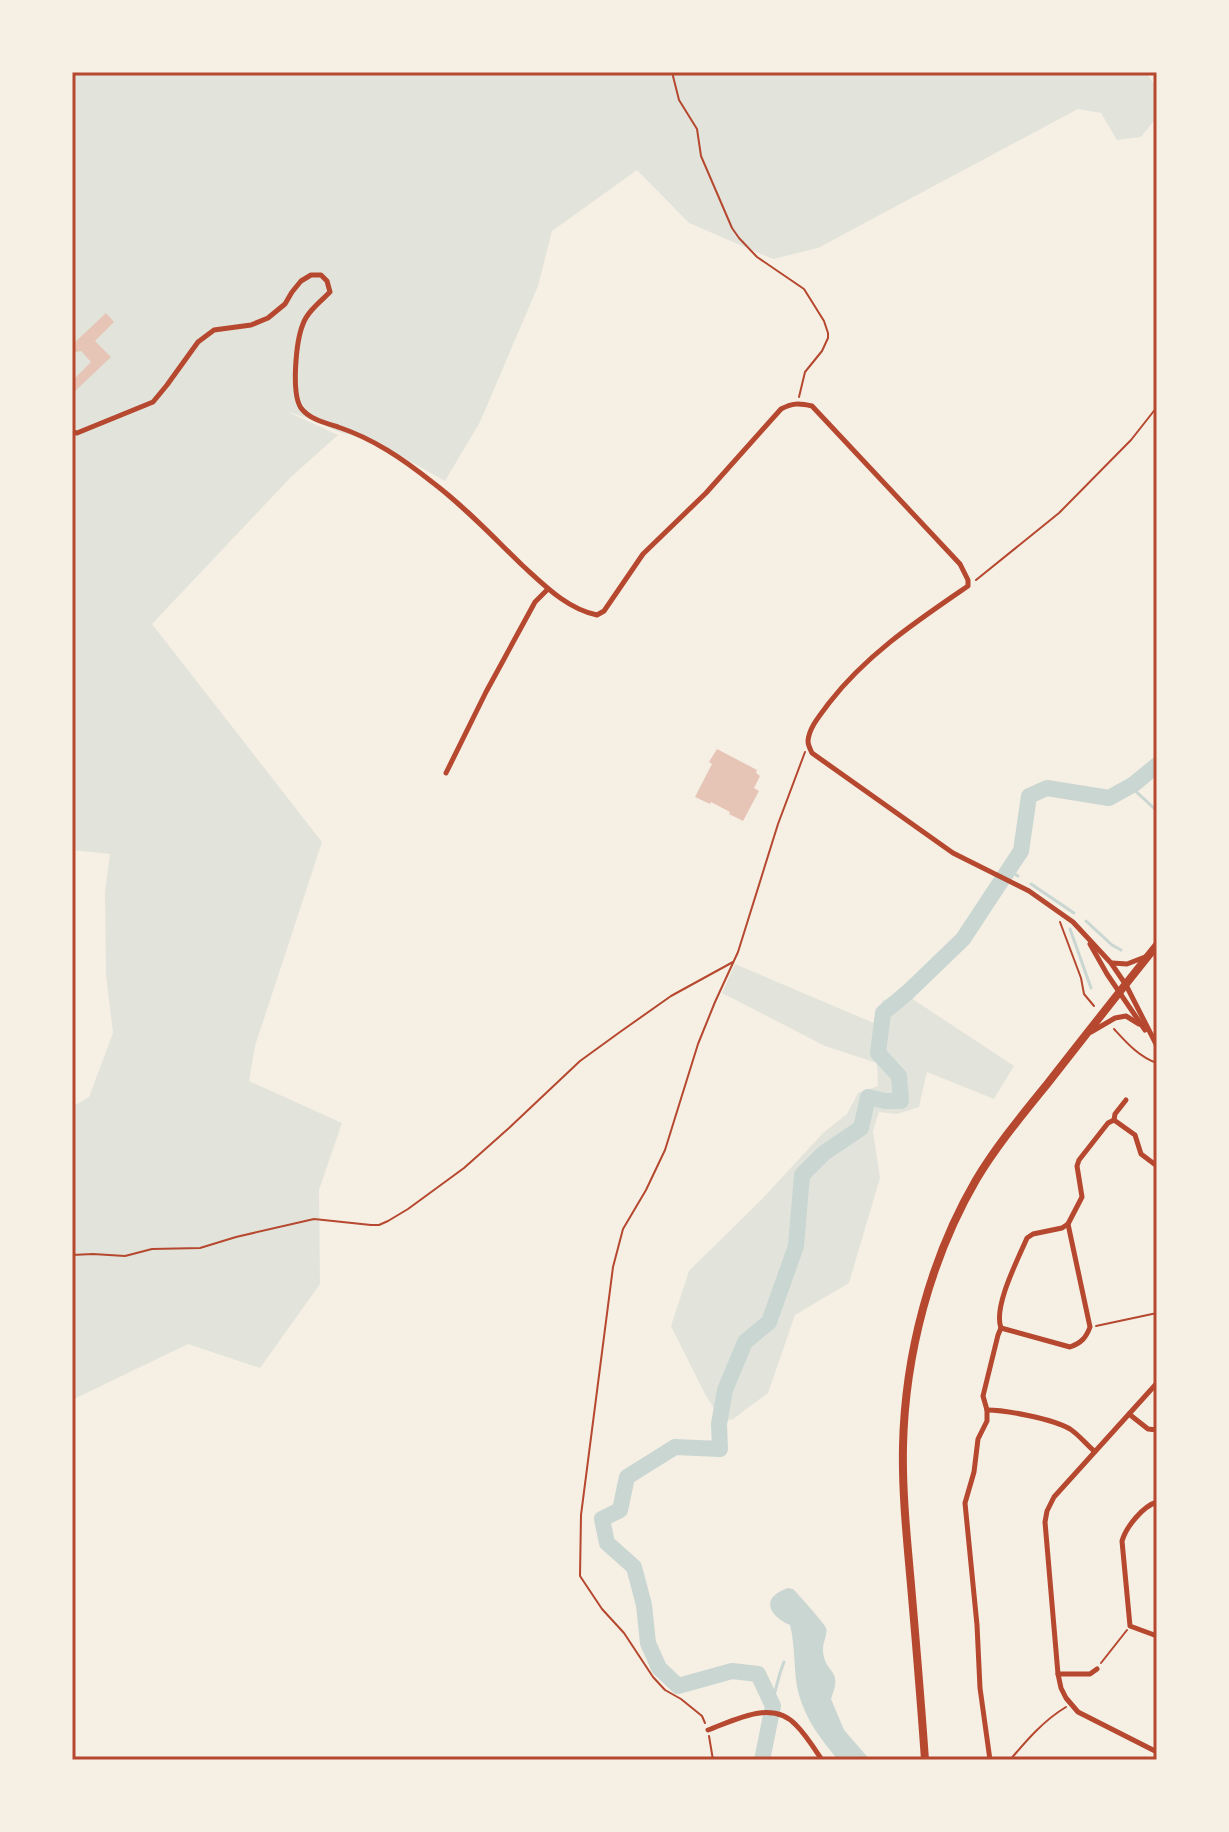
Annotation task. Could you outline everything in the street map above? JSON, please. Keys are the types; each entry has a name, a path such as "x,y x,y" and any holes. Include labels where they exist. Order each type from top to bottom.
{"main road":[{"path":"925,1760 904,1496 903,1444 914,1346 924,1308 938,1264 976,1181 1002,1141 1157,945"}],"street":[{"path":"72,432 77,433 153,402 198,342 214,330 251,325 268,318 285,304 301,281 311,275 321,275 327,281 330,292 303,322 298,343 295,394 302,409 315,419 376,442 402,459 441,489 548,589 568,603 597,615 604,611 643,554 706,493 781,409 798,403 812,406 960,564 968,580 968,586 914,623 853,674 811,730 808,743 812,753 953,853 1029,891 1056,909 1111,963 1126,985 1157,1046"},
{"path":"446,773 535,602 548,589"},
{"path":"1086,936 1141,1026"},
{"path":"1111,963 1127,964 1149,955"},
{"path":"1083,1037 1115,1018 1126,1016 1149,1033"},
{"path":"1114,1120 1126,1100"},
{"path":"1114,1120 1135,1135 1141,1154 1157,1166"},
{"path":"990,1760 980,1688 965,1503 974,1472 978,1439 987,1421 983,1396 1001,1328 998,1320 1008,1281 1027,1238 1068,1224 1082,1197 1077,1166 1079,1160 1108,1123 1114,1120"},
{"path":"1001,1328 1070,1347 1079,1344 1088,1335 1090,1327 1068,1224"},
{"path":"1157,1383 1054,1497 1045,1522 1061,1688 1070,1704 1091,1720 1157,1752"},
{"path":"987,1410 1007,1410 1070,1429 1094,1451"},
{"path":"1129,1414 1148,1429 1157,1430"},
{"path":"1157,1502 1147,1507 1124,1532 1122,1541 1130,1626 1157,1636"},
{"path":"1058,1674 1090,1674 1097,1669"},
{"path":"708,1730 765,1711 787,1717 822,1760"}],"path":[{"path":"672,72 679,100 697,129 701,156 732,228 757,257 804,289 824,321 828,338 805,372 798,403"},
{"path":"968,586 1059,513 1131,440 1157,407"},
{"path":"713,1760 708,1730 702,1716 665,1690 653,1677 580,1576 581,1515 613,1267 619,1242 665,1150 698,1044 734,961 808,743"},
{"path":"1056,909 1084,994 1094,1006"},
{"path":"72,1255 125,1256 152,1249 200,1248 314,1219 379,1225 408,1209 464,1168 580,1061 671,996 734,961"},
{"path":"1113,1028 1135,1050 1157,1063"},
{"path":"1090,1327 1157,1313"},
{"path":"1097,1669 1130,1626"},
{"path":"1010,1760 1047,1721 1070,1704"}],"shaded area":[{"path":"72,72 1146,72 1157,89 1157,117 1141,137 1117,140 1101,113 1078,109 818,248 773,259 689,223 637,170 552,231 538,286 480,422 445,481 376,442 339,432 286,411 338,435 291,477 152,624 322,842 255,1046 249,1081 342,1123 319,1190 320,1284 260,1368 188,1344 72,1400 72,1107 89,1097 113,1033 106,975 105,892 110,854 72,850"},
{"path":"735,964 876,1024 882,1001 902,992 1014,1066 994,1099 927,1072 919,1107 897,1114 879,1112 873,1131 880,1178 849,1283 795,1315 768,1393 733,1419 722,1422 671,1326 689,1271 824,1132 847,1114 858,1093 878,1086 877,1063 825,1046 722,993"},
{"path":"788,1588 796,1592 826,1628 823,1652 835,1676 831,1699 844,1730 870,1760 838,1760 806,1714 797,1687 790,1625 776,1616 770,1606 774,1596"}],"building":[{"path":"106,313 114,322 95,341 111,357 72,394 72,381 91,362 81,351 72,355 72,345"},
{"path":"717,749 757,770 760,776 754,788 759,791 743,821 711,802 695,797"}],"waterway":[{"path":"762,1760 773,1706 758,1674 732,1671 678,1686 659,1668 648,1643 644,1605 634,1567 607,1543 602,1519 620,1510 627,1477 675,1447 720,1449 719,1424 725,1390 745,1342 769,1322 796,1246 802,1175 824,1153 861,1128 868,1097 901,1101 899,1076 878,1053 883,1013 963,939 1021,851 1029,796 1047,788 1109,798 1134,784 1157,765"},
{"path":"1130,786 1157,811"},
{"path":"1002,880 1005,883 1011,872 1018,876"},
{"path":"1031,884 1074,913"},
{"path":"1086,921 1121,950"},
{"path":"1070,929 1091,988"},
{"path":"772,1703 784,1662"}]}
